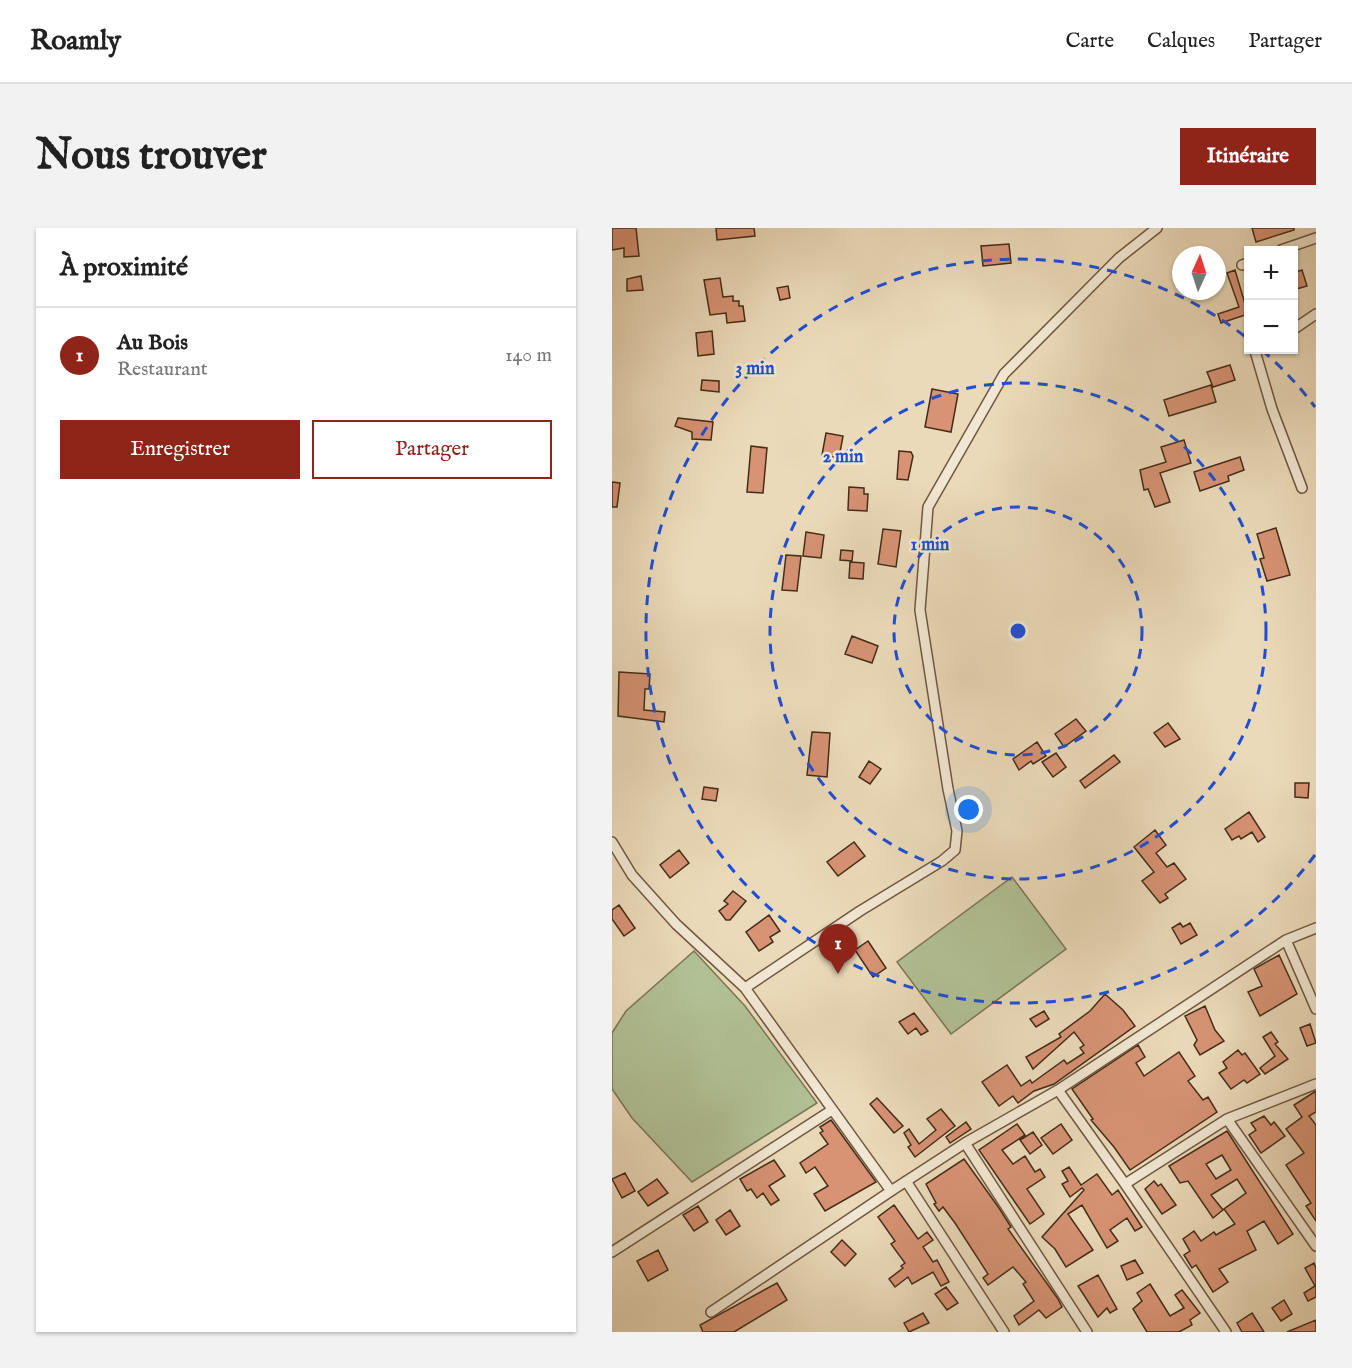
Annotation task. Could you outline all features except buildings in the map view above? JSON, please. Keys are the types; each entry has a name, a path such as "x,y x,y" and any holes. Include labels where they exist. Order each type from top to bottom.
{"street":[{"path":"745,988 860,911 942,861 955,850 957,831 948,789 920,610 928,507 1004,375 1119,258 1157,228"},
{"path":"1293,246 1316,238"},
{"path":"1298,326 1316,314"},
{"path":"1256,354 1272,410 1302,488"},
{"path":"612,842 632,875 676,924 745,988 891,1191"},
{"path":"711,1312 965,1143 1058,1090 1286,940 1316,928"},
{"path":"1286,940 1316,1009"},
{"path":"1125,1184 1227,1119 1316,1084"},
{"path":"1058,1090 1226,1332"},
{"path":"612,1252 832,1110"},
{"path":"1227,1119 1316,1246"},
{"path":"965,1143 1087,1332"},
{"path":"906,1181 1004,1332"}],"green space":[{"path":"1012,877 1066,949 951,1034 897,962"},
{"path":"694,951 745,1006 817,1103 692,1182 632,1118 612,1089 612,1033 626,1011"}],"place":[{"name":"Au Bois","path":"838,974"}]}
